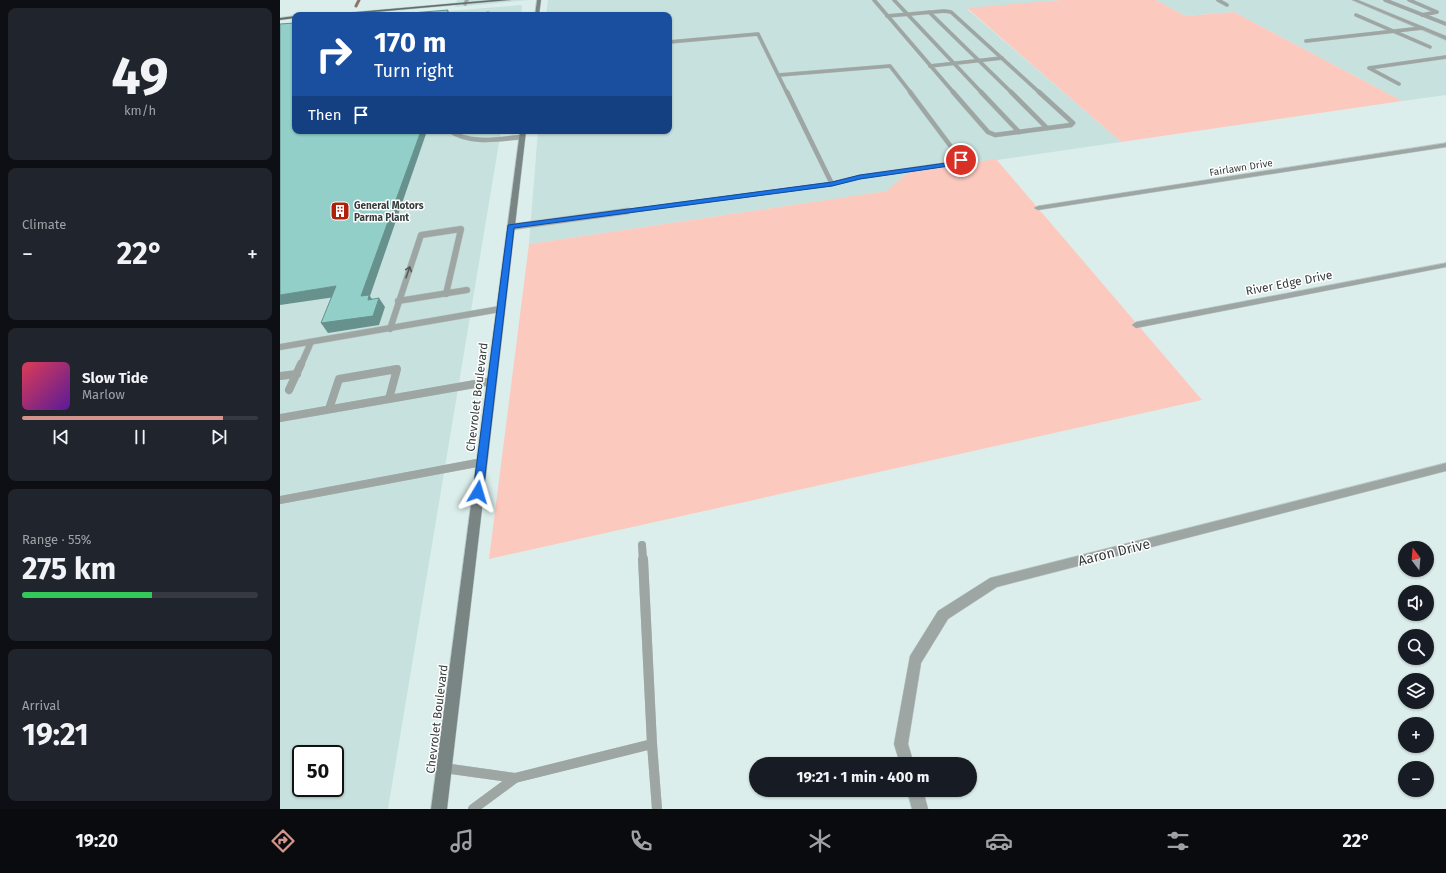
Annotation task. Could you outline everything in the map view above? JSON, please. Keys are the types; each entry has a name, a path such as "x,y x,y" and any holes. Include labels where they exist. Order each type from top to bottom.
{"main road":[{"path":"357,12 466,2 509,0"},
{"path":"537,12 539,0"},
{"path":"280,19 292,17"},
{"name":"Chevrolet Boulevard","path":"439,809 522,134"}],"street":[{"path":"1354,0 1446,38"},
{"name":"Fairlawn Drive","path":"1038,208 1446,146"},
{"name":"River Edge Drive","path":"1136,325 1446,264"},
{"name":"Aaron Drive","path":"905,757 901,744 916,661 943,616 994,582 1446,467"},
{"path":"917,797 920,809"}],"lane":[{"path":"874,0 887,16 930,66 988,132 995,135 1073,124 951,12 929,12 887,16"},
{"path":"894,0 1019,132"},
{"path":"1218,0 1227,4"},
{"path":"1385,0 1446,24"},
{"path":"1408,0 1437,12 1422,15"},
{"path":"929,12 1047,128"},
{"path":"1356,15 1430,47"},
{"path":"1306,42 1422,28"},
{"path":"672,42 758,34 832,184"},
{"path":"1399,84 1369,68 1446,57"},
{"path":"930,66 1002,58"},
{"path":"511,227 832,184 860,177 956,163 961,160 890,66 778,75"},
{"path":"453,134 477,139 522,134"},
{"path":"390,329 421,235 461,229 446,294"},
{"path":"398,301 467,290"},
{"path":"280,347 500,309"},
{"path":"289,390 311,342"},
{"path":"328,409 339,379 397,369 389,399"},
{"path":"280,376 296,374"},
{"path":"280,418 492,381"},
{"path":"280,500 482,462"},
{"path":"642,545 652,744 657,809"},
{"path":"444,768 515,778 652,744"},
{"path":"473,809 515,778"}],"shaded area":[{"path":"457,0 530,0 455,7"},
{"path":"548,0 1061,0 967,9 1121,142 907,173 888,191 529,244 538,134 672,134 672,12 546,12"},
{"path":"1061,0 1156,0 1185,16 1234,12 1402,101 1121,142 967,8"},
{"path":"1156,0 1351,0 1430,33 1353,0 1446,0 1446,95 1402,101 1234,12 1185,16"},
{"path":"522,5 521,12 437,12"},
{"path":"280,25 292,110 292,134 500,134 388,809 280,809"},
{"path":"996,159 1202,400 489,559 529,244 887,191 907,173"}],"building":[{"path":"448,10 447,12 424,12"},
{"name":"General Motors Parma Plant","path":"292,23 292,134 420,134 361,296 369,295 368,300 379,298 373,316 321,323 336,286 280,295 280,24"}],"waterway":[{"path":"356,6 359,0"}],"place":[{"name":"General Motors Parma Plant","path":"340,211"}],"route":[{"path":"478,492 511,227 832,184 860,177 956,163 961,160"}]}
